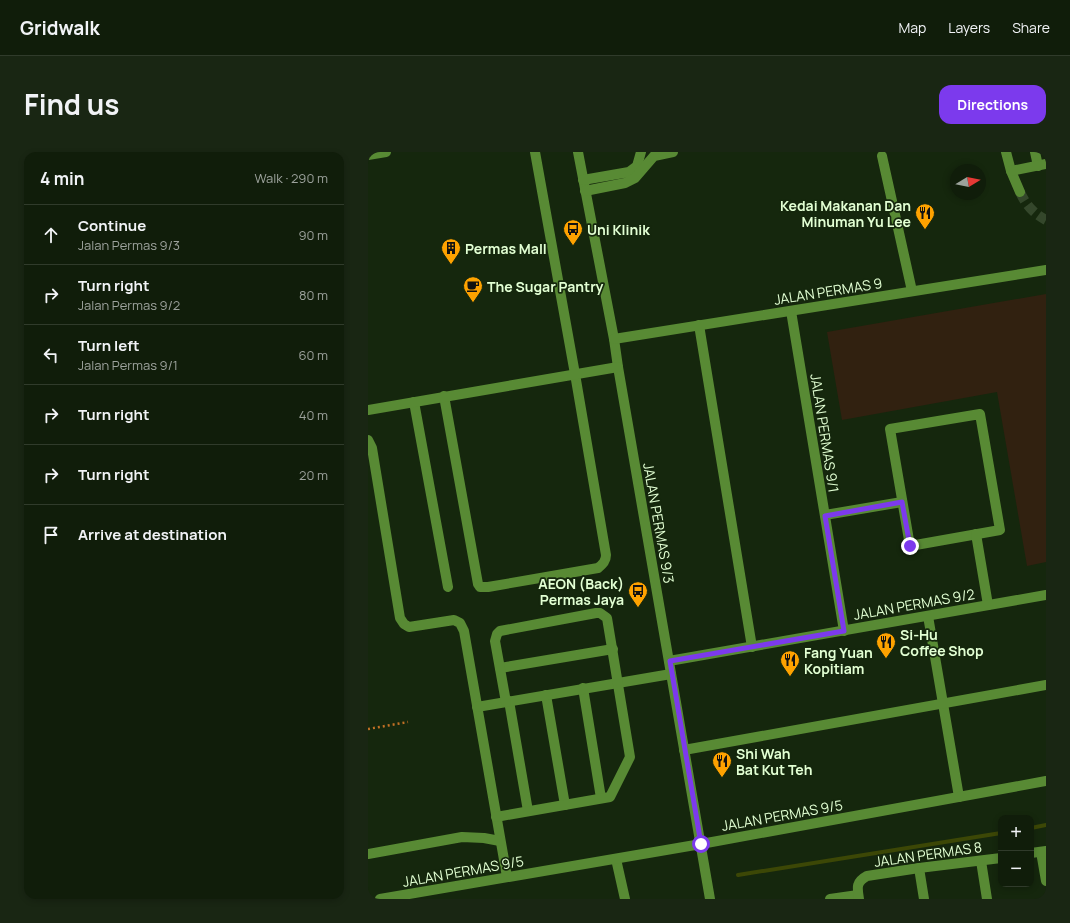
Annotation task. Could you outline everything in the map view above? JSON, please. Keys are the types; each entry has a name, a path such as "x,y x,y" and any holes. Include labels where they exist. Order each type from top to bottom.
{"street":[{"path":"368,155 386,152"},
{"path":"444,396 478,584 480,587 488,587 598,568 606,560 606,555 535,152"},
{"name":"JALAN PERMAS 9/3","path":"578,152 614,338 710,899"},
{"path":"583,180 628,172 637,166 641,152"},
{"path":"585,191 625,183 635,178 654,156 673,152"},
{"path":"1006,152 1011,171 1020,192"},
{"path":"1011,171 1042,165 1035,152"},
{"path":"882,156 912,292"},
{"name":"JALAN PERMAS 9","path":"614,338 1046,270"},
{"name":"JALAN PERMAS 9/1","path":"791,311 844,631"},
{"path":"699,325 752,647"},
{"path":"368,410 618,367"},
{"path":"414,402 448,587"},
{"path":"980,414 1000,530 976,534 910,546 890,429 980,414"},
{"path":"368,440 372,448 400,618 404,624 409,627 454,620 460,623 464,631 507,877"},
{"path":"825,516 902,502"},
{"path":"976,534 988,606"},
{"name":"JALAN PERMAS 9/2","path":"670,661 1046,595"},
{"path":"496,818 610,797 630,757 619,682 607,618 600,613 500,631 497,634 495,641 508,701 528,812"},
{"path":"928,616 959,797"},
{"path":"500,668 613,649"},
{"path":"477,707 671,674"},
{"path":"684,750 1046,684"},
{"path":"583,688 601,798"},
{"path":"546,695 565,805"},
{"name":"JALAN PERMAS 9/5","path":"380,899 701,844 1046,781"},
{"path":"368,854 462,837 484,838 500,841"},
{"path":"1039,852 1046,881"},
{"name":"JALAN PERMAS 8","path":"859,897 858,884 860,880 867,876 998,858"},
{"path":"616,859 625,899"},
{"path":"981,861 987,899"},
{"path":"919,868 924,899"},
{"path":"830,899 859,897"}],"path":[{"path":"368,729 408,722"}],"shaded area":[{"path":"1046,294 1046,562 1027,566 997,392 842,420 827,332"}],"waterway":[{"path":"1034,827 1046,825"},
{"path":"738,875 998,833"}],"tunnel":[{"path":"1020,192 1030,208 1046,220"}],"place":[{"name":"Kedai Makanan Dan Minuman Yu Lee","path":"925,230"},
{"name":"Uni Klinik","path":"573,246"},
{"name":"Permas Mall","path":"451,265"},
{"name":"The Sugar Pantry","path":"473,303"},
{"name":"AEON (Back) Permas Jaya","path":"638,608"},
{"name":"Si-Hu Coffee Shop","path":"886,659"},
{"name":"Fang Yuan Kopitiam","path":"790,677"},
{"name":"Shi Wah Bat Kut Teh","path":"722,778"}],"route":[{"path":"701,844 670,661 844,631 825,516 902,502 910,546"}]}
